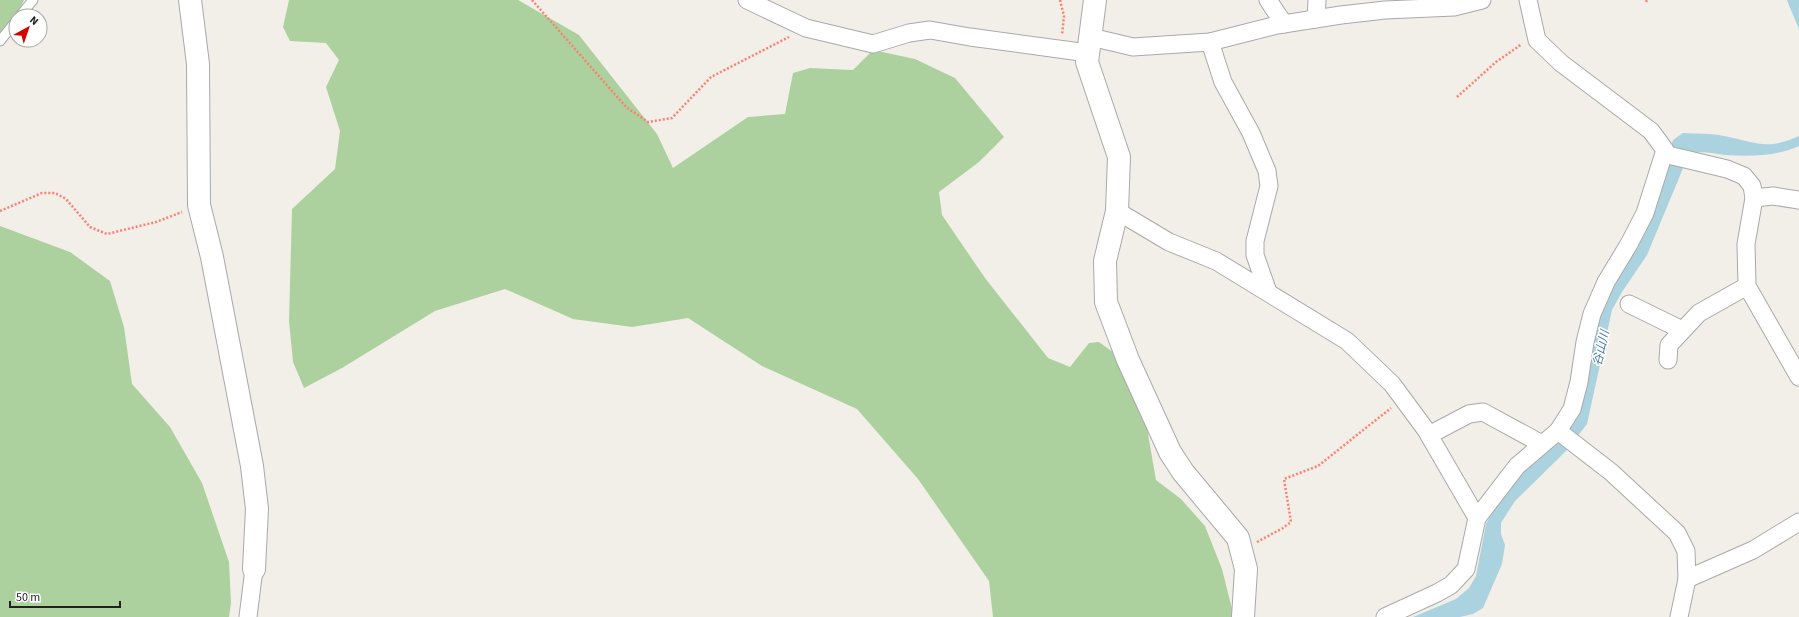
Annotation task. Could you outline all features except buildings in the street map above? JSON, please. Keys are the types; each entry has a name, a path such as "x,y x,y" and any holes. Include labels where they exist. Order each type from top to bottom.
{"street":[{"path":"190,0 198,64 199,205 212,257 252,466 257,509 254,570 248,617"},
{"path":"747,0 806,28 873,44 930,30 1060,49 1090,45 1133,46 1210,42 1284,24 1316,19 1384,10 1454,7 1482,0"},
{"path":"1095,0 1087,62 1119,157 1117,211 1105,261 1106,302 1128,360 1170,452 1182,472 1238,538 1246,569 1243,617"},
{"path":"1268,0 1284,24"},
{"path":"1316,0 1316,19"},
{"path":"1385,617 1451,585 1466,569 1477,518 1517,466 1558,431 1572,409 1579,382 1585,342 1592,314 1606,282 1629,244 1645,212 1665,150 1651,130 1562,63 1537,40 1528,0"},
{"path":"1210,42 1223,82 1251,133 1267,171 1269,186 1255,241 1255,255 1268,292"},
{"path":"1664,154 1727,169 1744,176 1752,186 1754,198 1746,244 1747,286 1799,377"},
{"path":"1754,198 1773,196 1799,200"},
{"path":"1117,211 1169,242 1216,261 1347,341 1392,384 1429,435 1477,518"},
{"path":"1668,360 1669,345 1699,313 1747,286"},
{"path":"1629,304 1682,330"},
{"path":"1429,435 1469,414 1483,412 1542,444"},
{"path":"1558,431 1611,472 1677,533 1686,551 1687,579 1679,617"},
{"path":"1687,579 1753,550 1799,522"}],"lane":[{"path":"26,8 33,0"},
{"path":"0,41 8,31"}],"path":[{"path":"532,0 626,107 648,122 672,118 711,77 806,28"},
{"path":"1060,0 1064,16 1060,49"},
{"path":"1457,97 1496,62 1536,35"},
{"path":"0,211 42,193 55,193 66,199 90,228 107,234 156,222 199,205"},
{"path":"1242,550 1291,522 1284,479 1318,466 1403,399"}],"green space":[{"path":"0,0 24,0 20,8 8,8 8,26 0,34"},
{"path":"289,0 518,0 579,35 657,134 673,168 748,117 785,114 793,73 810,68 853,70 873,50 915,59 955,78 1004,137 979,162 939,192 942,215 985,278 1048,358 1070,367 1089,343 1099,342 1117,355 1147,428 1156,480 1181,499 1205,526 1222,569 1234,617 993,617 989,581 918,479 857,409 762,366 688,318 632,327 573,319 505,289 435,311 342,368 304,388 293,362 289,321 292,209 335,169 340,131 326,87 339,60 326,43 290,41 283,27"},
{"path":"0,226 70,252 110,281 124,327 132,384 170,427 202,483 229,562 231,603 229,617 0,617"}],"water":[{"path":"1787,0 1799,0 1799,29 1788,3"},
{"name":"谷山川","path":"1683,133 1719,135 1761,144 1788,141 1799,136 1799,146 1773,154 1754,156 1735,156 1703,152 1689,154 1647,255 1622,292 1612,310 1587,424 1567,450 1515,501 1501,523 1501,534 1505,545 1502,564 1483,608 1473,614 1460,617 1413,617 1456,599 1469,588 1476,576 1486,524 1496,503 1525,469 1553,443 1607,295 1666,162 1673,140"}]}
